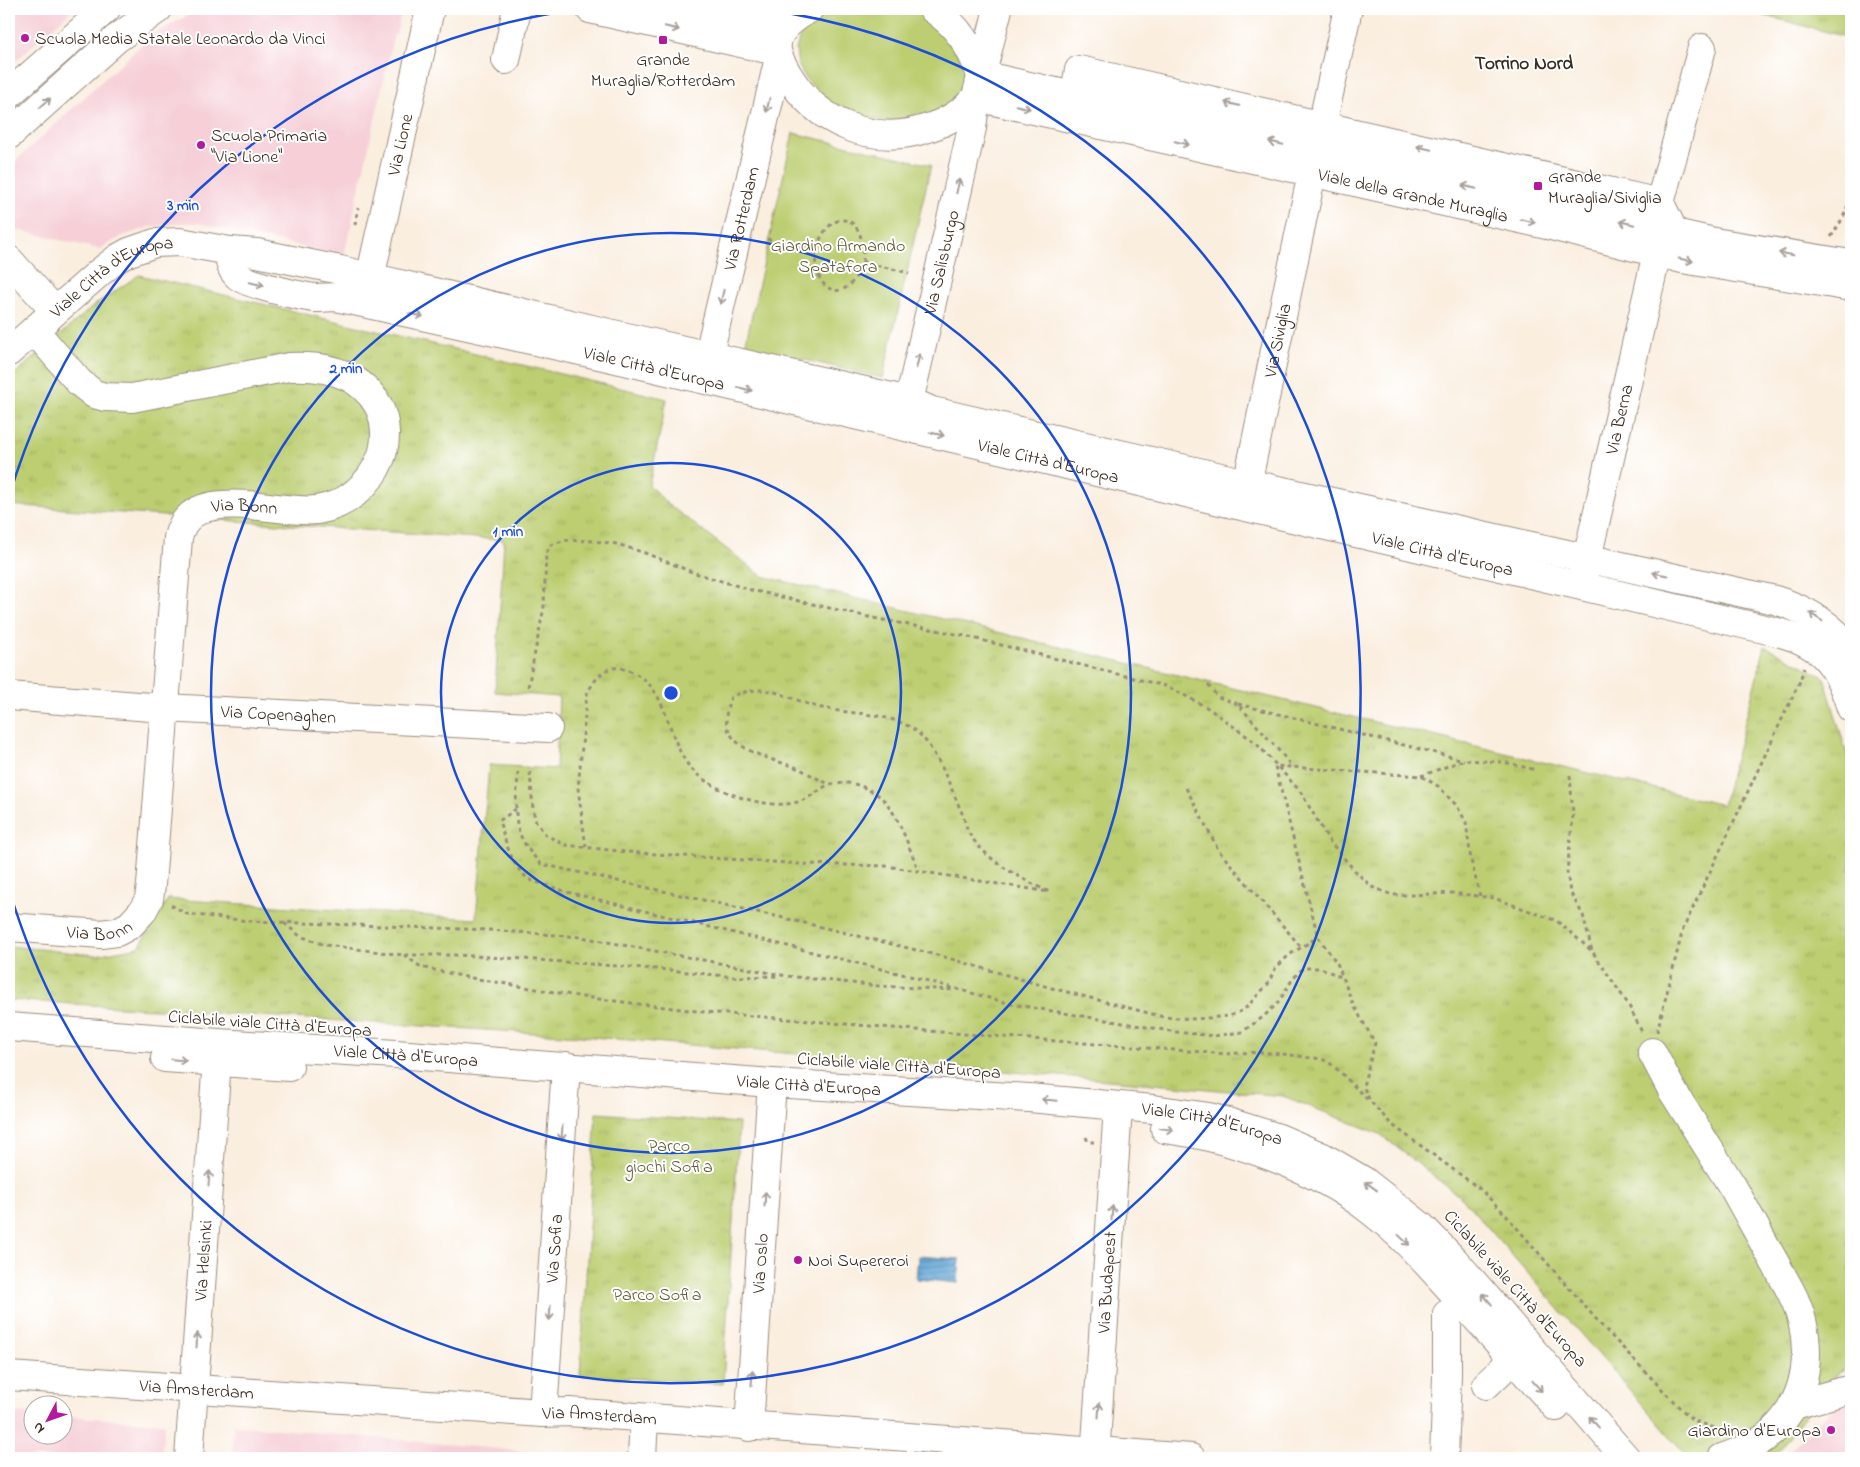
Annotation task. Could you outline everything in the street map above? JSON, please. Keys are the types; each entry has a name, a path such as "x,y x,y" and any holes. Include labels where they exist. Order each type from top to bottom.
{"street":[{"path":"9,94 106,9"},
{"path":"9,135 116,39 158,9"},
{"name":"Via Lione","path":"376,279 372,270 430,9"},
{"path":"506,60 517,9"},
{"path":"590,9 788,30"},
{"path":"684,9 788,30"},
{"path":"788,30 790,80 816,108 846,126 869,133 896,135 932,127 960,112 978,86 968,45 950,22 933,9"},
{"name":"Via Salisburgo","path":"906,413 972,128 978,86 998,9"},
{"name":"Via Siviglia","path":"1245,495 1322,124 1348,9"},
{"name":"Via Rotterdam","path":"706,368 788,30"},
{"path":"1666,243 1660,203 1702,48"},
{"path":"1074,98 1079,70 1322,124 1660,203"},
{"name":"Viale della Grande Muraglia","path":"978,86 1074,98 1314,162"},
{"name":"Viale della Grande Muraglia","path":"978,86 1666,243 1697,262 1837,271"},
{"name":"Viale Città d'Europa","path":"9,352 107,266 141,247 158,242 180,242 230,251 258,253 340,270 706,368"},
{"name":"Via Berna","path":"1582,585 1587,557 1666,243"},
{"name":"Viale Città d'Europa","path":"230,251 231,268 239,277 246,281 316,298 336,297 706,368 906,413 1245,495 1582,585 1797,638 1820,652 1837,670 1851,708"},
{"path":"9,260 56,312"},
{"path":"364,303 376,279"},
{"name":"Via Bonn","path":"9,927 109,933 125,928 134,922 145,908 150,893 178,538 186,519 196,511 209,506 226,505 311,510 325,508 345,500 360,489 377,466 385,437 381,414 372,395 359,382 335,371 314,366 277,368 132,398 105,397 94,394 79,382 34,330"},
{"name":"Viale Città d'Europa","path":"1245,495 1587,557 1786,603 1818,618 1838,634 1851,650"},
{"name":"Via Copenaghen","path":"9,696 164,708 548,728"},
{"name":"Viale Città d'Europa","path":"9,1028 51,1040 217,1053 384,1072 566,1075 772,1092 948,1102 1118,1115 1243,1147 1295,1167 1340,1190 1371,1211 1419,1254 1626,1458"},
{"name":"Viale Città d'Europa","path":"9,1046 51,1040"},
{"path":"1652,1052 1672,1090 1734,1189 1796,1300 1805,1332 1806,1360 1802,1383 1794,1405 1778,1427 1752,1446 1722,1458"},
{"name":"Via Helsinki","path":"189,1458 217,1053"},
{"name":"Via Sofia","path":"543,1413 566,1075"},
{"name":"Via Oslo","path":"749,1427 772,1092"},
{"name":"Via Budapest","path":"1095,1455 1118,1115"},
{"path":"1444,1458 1447,1314"},
{"path":"1486,1385 1520,1353"},
{"name":"Viale Città d'Europa","path":"1520,1353 1601,1458"},
{"name":"Via Amsterdam","path":"9,1376 543,1413 569,1412 1095,1455 1191,1458"},
{"path":"1794,1405 1851,1389"},
{"path":"642,1458 644,1418"}],"path":[{"path":"1833,9 1851,12"},
{"path":"1837,271 1850,194 1851,160"},
{"path":"355,226 358,208"},
{"path":"844,219 853,224 860,234 863,248 862,262 860,269 851,282 841,290 828,289 819,278 816,265 817,253 824,233 833,223 844,219"},
{"path":"767,239 817,253"},
{"path":"862,262 909,273"},
{"path":"528,687 544,607 546,553 551,545 565,540 616,544 645,553 695,573 751,590 874,618 961,635 1165,686 1208,708 1256,743 1274,766 1300,791 1330,842 1372,887 1392,894 1452,893 1494,898 1557,921 1592,951 1628,1004 1652,1052"},
{"path":"1652,1052 1683,929 1800,681 1805,666"},
{"path":"586,847 578,788 587,694 594,681 606,671 617,668 640,674 650,686 661,702 680,752 688,765 699,778 714,787 769,804 790,804 804,800 829,784"},
{"path":"1208,685 1218,697 1238,704 1464,760 1504,762 1536,770"},
{"path":"530,772 536,822 546,835 565,845 627,852 801,864 886,866 1049,892 1011,872 988,856 969,833 930,745 912,728 891,718 838,712 813,706 789,695 762,689 744,691 731,697 726,708 725,722 728,733 752,753 793,767 829,784 849,783 867,788 890,806 919,871"},
{"path":"1238,704 1294,767"},
{"path":"1274,766 1421,776 1464,760"},
{"path":"1274,766 1318,937 1337,963 1353,1004 1374,1043 1363,1086 1370,1102"},
{"path":"518,772 516,819 520,838 541,864 784,918 941,956 1085,997 1164,1017 1196,1019 1229,1016 1244,1010 1268,984 1275,968 1289,955 1318,937"},
{"path":"1570,775 1573,814 1567,872 1570,892 1583,915 1592,951"},
{"path":"1421,776 1438,786 1457,806 1466,822 1470,860 1480,896"},
{"path":"1186,788 1219,851 1301,947"},
{"path":"516,809 499,821 520,872 531,880 567,892 910,976 1012,1004 1176,1032 1214,1036 1242,1032 1263,1017 1278,1003 1292,980 1303,968 1321,968 1343,978"},
{"path":"150,893 187,914 249,921 490,930 581,937 787,976 879,986 961,990"},
{"path":"283,922 300,936 325,945 404,955 524,958 735,977 787,976"},
{"path":"404,955 421,967 466,977 583,997 705,1012 1227,1054 1251,1051 1324,1060 1338,1070 1391,1124 1480,1189 1504,1213 1602,1326 1651,1379 1693,1420 1752,1446"}],"shaded area":[{"name":"Scuola Media Statale Leonardo da Vinci","path":"9,9 73,9 9,67"},
{"name":"Scuola Primaria \"Via Lione\"","path":"200,9 402,9 396,35 394,35 344,256 198,223 150,227 122,236 99,249 9,228 9,167 141,45 161,30"},
{"name":"Giardino d'Europa","path":"1851,1401 1851,1458 1779,1458 1786,1454 1836,1405"},
{"path":"9,1413 22,1414 22,1444 72,1444 72,1417 165,1423 161,1458 9,1458"},
{"path":"234,1425 543,1453 543,1458 232,1458"}],"green space":[{"path":"832,9 910,9 929,18 944,30 968,71 966,85 961,96 952,106 907,123 862,118 834,105 806,79 798,64 796,50 806,26 817,17"},
{"path":"1740,9 1851,9 1846,37"},
{"name":"Giardino Armando Spatafora","path":"793,133 931,165 883,378 745,346"},
{"path":"139,275 667,399 649,485 669,505 762,576 1723,805 1765,646 1824,677 1851,768 1851,1368 1839,1371 1778,1452 1764,1458 1689,1458 1464,1200 1380,1134 1283,1096 581,1036 9,1000 9,946 96,955 139,947 168,899 476,919 489,765 556,769 559,697 495,692 504,540 9,505 9,379 97,303"},
{"name":"Parco Sofia","path":"596,1113 739,1123 723,1384 580,1375"}],"water":[{"path":"918,1256 960,1259 958,1283 916,1279"}],"place":[{"name":"Scuola Media Statale Leonardo da Vinci","path":"25,38"},
{"name":"Grande Muraglia/Rotterdam","path":"663,40"},
{"name":"Scuola Primaria \"Via Lione\"","path":"201,145"},
{"name":"Grande Muraglia/Siviglia","path":"1538,186"},
{"name":"Noi Supereroi","path":"798,1260"},
{"name":"Giardino d'Europa","path":"1831,1430"}],"district":[{"name":"Torrino Nord","path":"1524,62"}],"park label":[{"name":"Parco giochi Sofia","path":"669,1155"}]}
